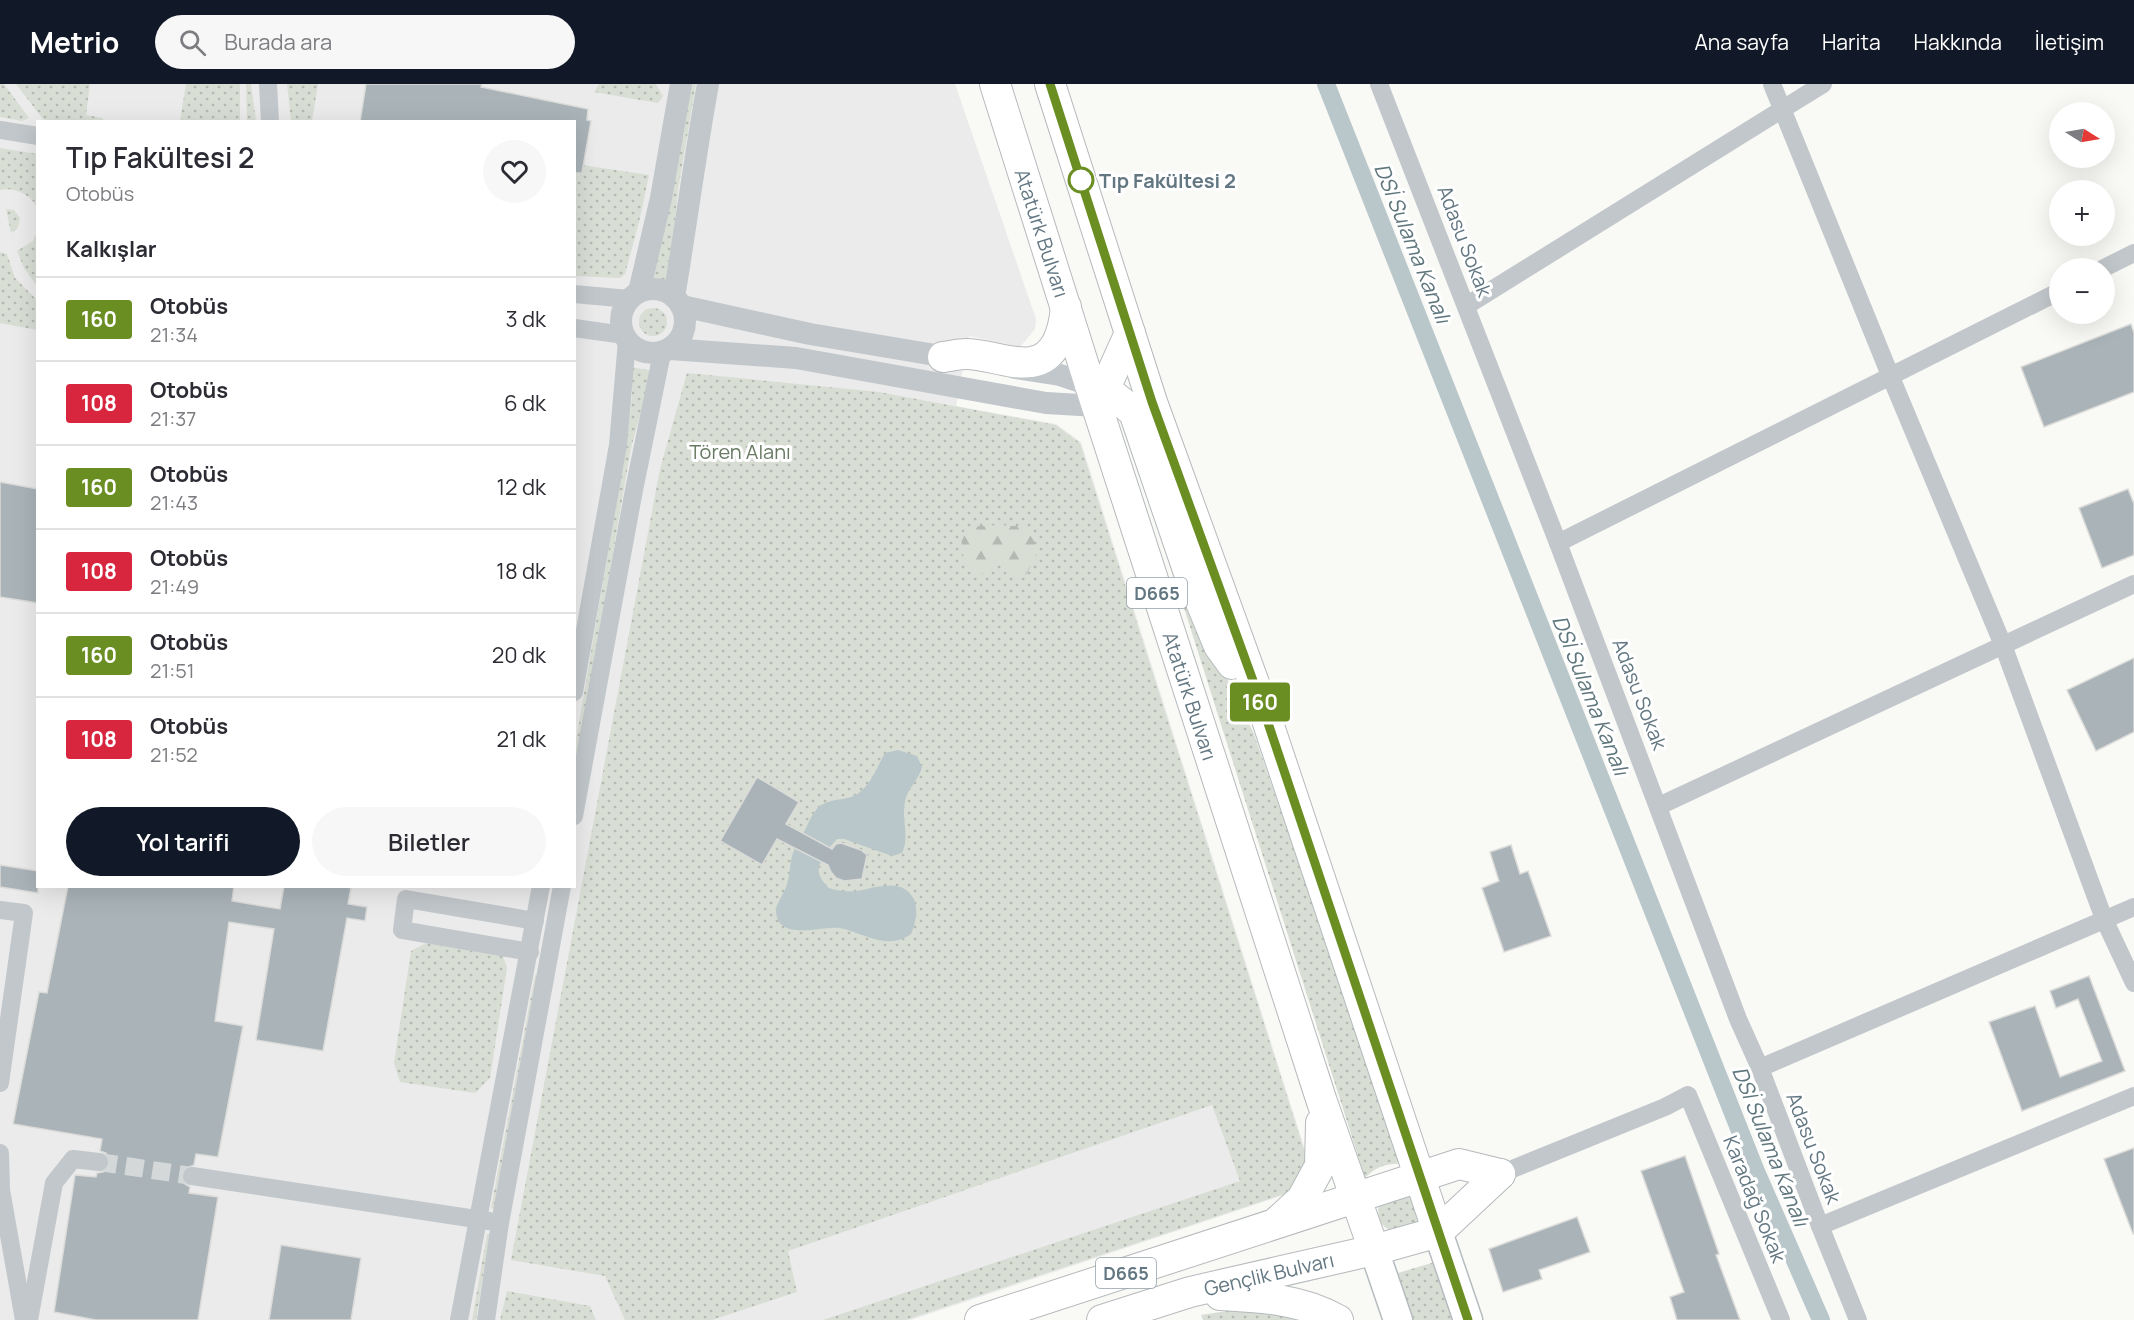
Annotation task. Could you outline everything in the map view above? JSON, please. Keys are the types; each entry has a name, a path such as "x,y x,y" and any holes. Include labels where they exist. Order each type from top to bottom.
{"highway":[{"name":"Atatürk Bulvarı","path":"995,84 1066,307 1097,394 1322,1102 1374,1250"},
{"name":"D665","path":"1050,84 1130,333 1264,711 1438,1232"},
{"path":"943,357 966,354 1032,362 1047,354 1057,343 1064,327 1066,307"},
{"path":"1130,333 1097,394 1134,412 1190,576 1219,646 1264,711"},
{"name":"D665","path":"1273,1226 1302,1198 1320,1166 1322,1102"},
{"path":"1355,1197 1459,1164 1500,1174"},
{"path":"1438,1232 1500,1174"},
{"name":"D665","path":"1273,1226 1355,1197"},
{"name":"Gençlik Bulvarı","path":"980,1320 1273,1226"},
{"name":"Gençlik Bulvarı","path":"1102,1320 1190,1292 1374,1250 1438,1232"},
{"path":"1190,1292 1276,1299 1306,1306 1338,1320"}],"main road":[{"path":"1438,1232 1468,1320"},
{"path":"1374,1250 1398,1320"}],"street":[{"path":"268,84 270,120"},
{"path":"576,681 618,445 625,338 621,316 634,296 661,198 681,84"},
{"path":"576,805 634,490 666,351 679,341 684,330 685,318 678,301 694,157 708,84"},
{"name":"Adasu Sokak","path":"1379,84 1659,806 1738,1019 1760,1068 1858,1320"},
{"path":"1772,84 2003,645 2104,919 2134,983"},
{"path":"1466,306 1823,84"},
{"path":"0,130 36,136"},
{"path":"2115,263 2134,254"},
{"path":"576,294 634,296 655,289 665,291 678,301 810,334 1060,375 1097,394"},
{"path":"1558,543 2049,296"},
{"path":"576,328 625,338 639,351 655,354 666,351 796,358 1046,403 1097,394"},
{"path":"1659,806 2134,584"},
{"path":"459,1320 541,888"},
{"path":"486,1320 500,1223 562,888"},
{"path":"533,936 406,899 402,930 552,938"},
{"path":"1760,1068 2134,907"},
{"path":"0,910 24,913 0,1083"},
{"name":"Karadağ Sokak","path":"1500,1174 1665,1107 1688,1095 1781,1320"},
{"path":"1820,1226 2134,1096"},
{"path":"0,1153 0,1189 24,1320"},
{"path":"29,1320 54,1183 73,1159 99,1162"},
{"path":"192,1176 500,1223"}],"shaded area":[{"path":"0,84 955,84 1036,319 1035,329 1020,347 969,336 956,406 1056,424 1081,442 1307,1156 1287,1194 911,1320 0,1320"},
{"path":"898,750 917,756 922,767 905,801 905,841 902,853 892,856 844,839 837,839 829,848 803,834 812,815 820,806 860,792 871,779 885,753"},
{"path":"795,848 821,862 820,876 829,888 839,891 857,891 881,886 897,886 904,889 910,894 916,906 916,918 911,934 902,939 884,941 840,928 802,930 784,926 778,920 776,910 786,887"}],"green space":[{"path":"0,84 4,84 29,118 22,121 0,117"},
{"path":"16,84 90,84 86,115 103,118 103,120 47,120 43,119"},
{"path":"186,84 240,84 240,120 180,120"},
{"path":"246,84 251,84 256,120 247,120"},
{"path":"287,84 318,84 312,120 291,120"},
{"path":"599,84 656,84 663,96 658,103 594,92"},
{"path":"691,84 696,84 678,190 669,281 647,277"},
{"path":"0,148 36,154 36,206 22,193 0,190"},
{"path":"576,164 649,175 625,274 620,278 576,276"},
{"path":"6,209 14,210 20,218 18,228 11,233"},
{"path":"36,234 36,285 24,268 17,251 33,241"},
{"path":"0,252 7,254 15,278 36,299 36,330 0,323"},
{"path":"653,308 663,312 667,322 663,332 653,336 643,332 639,322 643,312"},
{"path":"631,367 652,371 631,448 576,769 576,740 626,447 632,396"},
{"name":"Tören Alanı","path":"687,373 879,392 1056,425 1080,443 1306,1156 1300,1176 1287,1193 906,1320 823,1320 1240,1181 1212,1105 788,1251 797,1292 712,1320 625,1320 605,1276 511,1260 660,469"},
{"path":"1124,419 1208,640 1254,734 1403,1164 1382,1166 1365,1178"},
{"path":"998,525 1032,527 1036,555 1026,575 1007,574 998,563 978,576 965,559 962,542 966,527"},
{"path":"426,943 503,956 507,968 490,1078 475,1093 400,1082 394,1063 411,951"},
{"path":"535,975 538,975 494,1209 491,1208"},
{"path":"1411,1195 1418,1219 1412,1226 1397,1231 1383,1226 1378,1210 1381,1200"},
{"path":"487,1234 490,1234 476,1320 472,1320"},
{"path":"1435,1262 1452,1320 1413,1320 1398,1273"},
{"path":"507,1291 590,1306 596,1320 500,1320"},
{"path":"1247,1308 1316,1320 1203,1320 1201,1315"}],"building":[{"path":"366,84 482,84 481,87 588,109 587,120 591,121 582,173 576,173 576,120 360,120"},
{"path":"2131,324 2134,333 2134,392 2044,427 2021,367"},
{"path":"0,482 36,489 36,603 0,597"},
{"path":"2128,489 2134,504 2134,555 2102,568 2079,508"},
{"path":"2134,658 2134,732 2096,751 2067,690"},
{"path":"757,777 799,802 786,824 832,849 836,844 841,843 861,850 867,855 862,879 844,881 836,878 828,865 777,839 762,865 720,841"},
{"path":"1511,845 1520,874 1528,871 1551,936 1504,952 1482,888 1499,881 1490,852"},
{"path":"0,865 36,871 38,893 0,887"},
{"path":"68,888 234,888 232,901 280,909 284,888 351,888 348,904 367,907 365,921 347,918 323,1051 256,1040 274,929 229,922 215,1021 243,1026 218,1157 196,1154 194,1165 184,1169 181,1175 185,1184 190,1187 189,1193 218,1197 198,1320 96,1320 54,1312 75,1175 96,1177 97,1173 108,1169 110,1163 106,1153 100,1151 102,1139 13,1124 39,992 47,993"},
{"path":"2089,976 2125,1071 2022,1111 1989,1022 2035,1006 2060,1077 2102,1061 2078,999 2056,1008 2050,991"},
{"path":"2134,1148 2134,1233 2133,1234 2104,1159"},
{"path":"1685,1156 1719,1254 1716,1255 1740,1320 1677,1320 1670,1297 1684,1292 1641,1171"},
{"path":"1577,1217 1590,1252 1539,1270 1542,1279 1503,1292 1489,1249"},
{"path":"281,1245 361,1258 351,1320 269,1320"}],"waterway":[{"name":"DSİ Sulama Kanalı","path":"1326,84 1755,1169 1821,1320"}],"tunnel":[{"path":"99,1162 192,1176"}],"bus line":[{"name":"160","path":"1050,84 1152,402 1264,711 1468,1320"}],"place":[{"name":"Tıp Fakültesi 2","path":"1081,180"}]}
